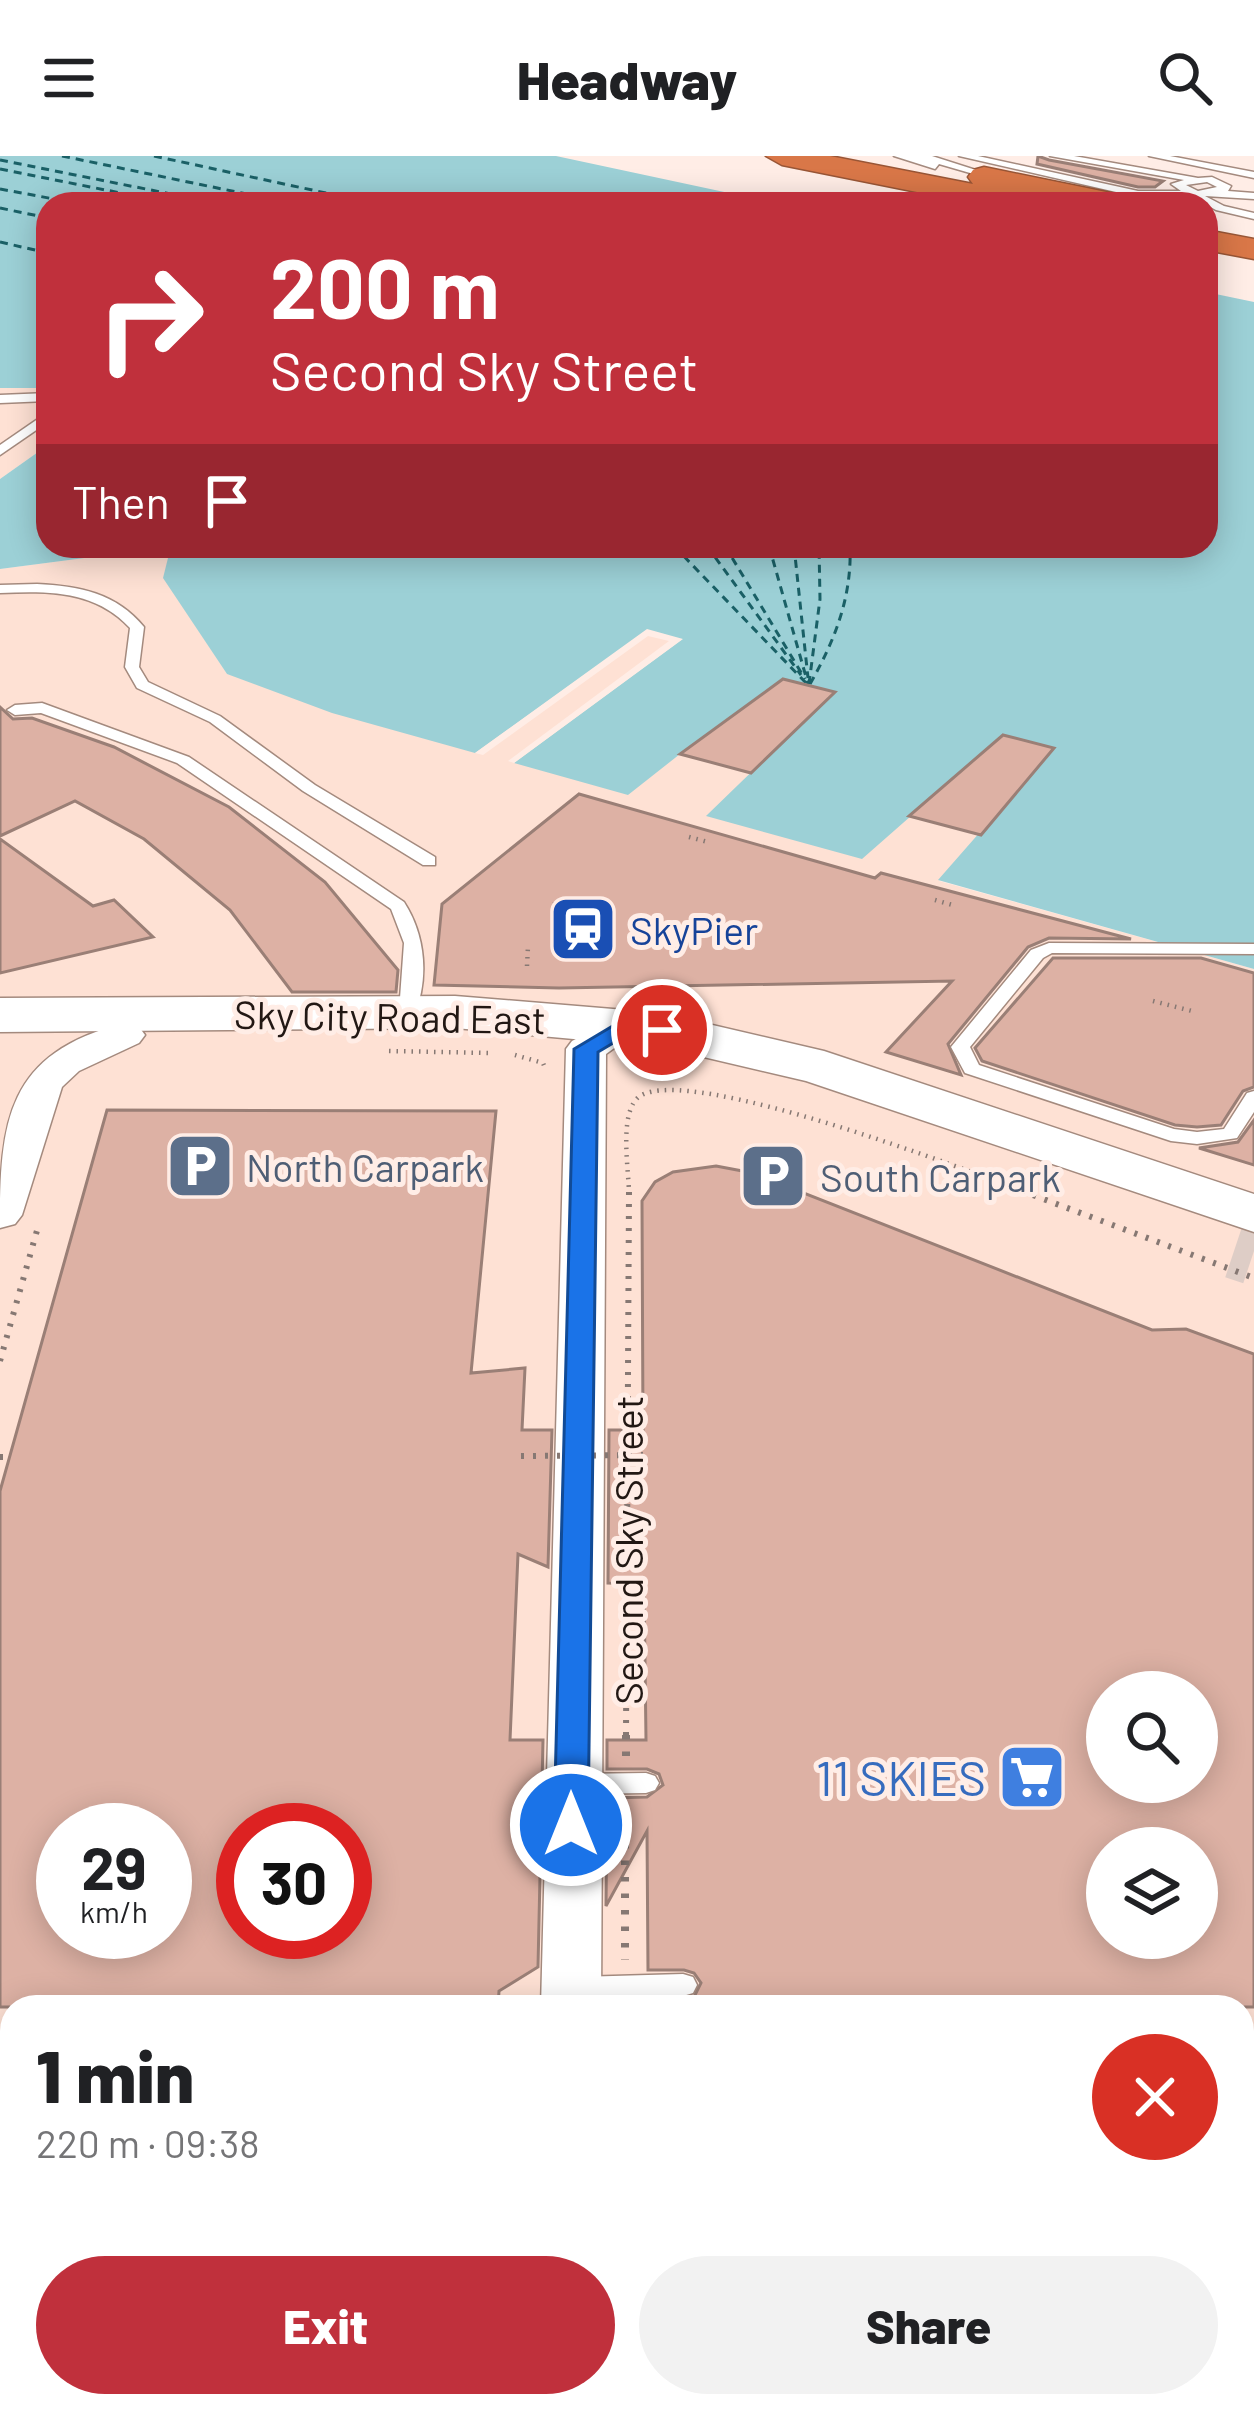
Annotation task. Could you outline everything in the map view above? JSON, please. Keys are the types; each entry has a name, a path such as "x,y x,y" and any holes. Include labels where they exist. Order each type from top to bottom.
{"highway":[{"path":"782,156 1010,192"},
{"path":"877,156 958,164 1022,192"},
{"path":"1218,203 1251,221"},
{"path":"1218,242 1254,249"}],"street":[{"name":"Sky City Road East","path":"0,1015 397,1031 587,1050 710,1072 848,1107 1248,1246"},
{"path":"19,1221 43,1083 65,1062 125,1035"},
{"name":"Sky City Road East","path":"0,1036 446,1036 587,1050"},
{"name":"Second Sky Street","path":"571,1995 587,1050"}],"lane":[{"path":"899,156 1139,192"},
{"path":"921,156 1021,192"},
{"path":"1055,156 1199,179"},
{"path":"1154,156 1254,175"},
{"path":"1139,171 1191,192"},
{"path":"1176,187 1179,182 1199,179"},
{"path":"1199,179 1206,192"},
{"path":"1218,197 1254,194"},
{"path":"0,399 36,398"},
{"path":"0,451 36,425"},
{"path":"0,590 79,591 122,612 137,627 132,668 142,686 222,723 309,788 429,861"},
{"path":"15,710 42,708 183,760 398,906 411,922 415,940 397,1031"},
{"path":"1254,950 1049,948 1037,954 960,1048 962,1059 972,1069 1171,1135 1230,1134 1254,1097"},
{"path":"571,1784 636,1783"},
{"path":"584,1995 625,1986 683,1985"}],"path":[{"path":"689,837 707,842"},
{"path":"935,900 956,906"},
{"path":"555,902 555,914"},
{"path":"527,966 528,946"},
{"path":"1153,1001 1192,1011"},
{"name":"Sky City Road East","path":"397,1031 543,1064 587,1050"},
{"name":"Second Sky Street","path":"625,1986 636,1783 629,1111 639,1097 665,1088 745,1098 991,1180 1248,1246"},
{"path":"0,1361 19,1221"},
{"path":"521,1456 643,1455"}],"shaded area":[{"path":"0,388 36,388 36,454 0,479"},
{"path":"84,558 168,558 164,578 227,674 239,677 647,629 783,679 909,816 1054,748 939,881 1254,969 1254,1995 0,1995 0,569"}],"water":[{"path":"0,156 556,156 724,192 36,192 36,388 0,388"},
{"path":"1218,294 1254,302 1254,969 938,880 1053,749 1002,736 862,859 706,816 834,692 680,754 628,795 514,763 681,640 647,630 475,753 332,713 227,674 163,578 168,558 1218,558"},
{"path":"36,454 36,558 84,558 0,569 0,479"}],"pier":[{"path":"647,629 683,639 514,763 508,761 669,641 648,636 483,755 475,753"}],"building":[{"path":"1038,156 1163,181 1155,187 1138,187 1037,164"},
{"path":"783,679 835,692 751,773 680,754"},
{"path":"0,707 13,719 32,718 114,747 229,807 325,882 398,970 396,992 292,992 230,910 144,839 75,801 0,836"},
{"path":"1003,735 1054,748 981,835 909,816"},
{"path":"579,794 875,878 881,873 1131,939 1049,938 1028,947 948,1044 961,1075 886,1052 952,981 559,988 434,985 442,904"},
{"path":"0,839 93,906 114,900 153,937 0,973"},
{"path":"1053,958 1201,958 1254,973 1254,1087 1243,1091 1221,1125 1175,1125 982,1061 975,1048"},
{"path":"107,1110 496,1111 471,1373 525,1368 522,1430 552,1430 548,1567 518,1554 510,1740 543,1740 538,1967 499,1995 0,1995 0,1491"},
{"path":"1254,1120 1254,1165 1199,1148 1238,1142"},
{"path":"716,1166 753,1173 1152,1330 1186,1329 1254,1354 1254,1995 695,1995 701,1983 694,1973 648,1970 647,1831 606,1906 607,1798 647,1797 663,1785 659,1774 647,1769 607,1769 607,1740 646,1740 644,1584 608,1583 609,1430 643,1430 642,1201 655,1182 673,1172"}],"ferry route":[{"path":"62,156 237,192"},
{"path":"154,156 321,192"},
{"path":"0,160 161,192"},
{"path":"0,169 116,192"},
{"path":"0,189 36,196"},
{"path":"0,208 36,216"},
{"path":"0,242 36,250"},
{"path":"686,558 807,684"},
{"path":"716,558 801,675"},
{"path":"732,558 805,679"},
{"path":"772,558 808,684"},
{"path":"795,558 808,678"},
{"path":"809,684 820,599 819,558"},
{"path":"810,684 840,618 849,558"}],"tunnel":[{"path":"1236,1245 1254,1251"}],"place":[{"name":"SkyPier","path":"583,929"},
{"name":"North Carpark","path":"200,1166"},
{"name":"South Carpark","path":"773,1176"},
{"name":"11 SKIES","path":"1032,1777"}],"route":[{"path":"571,1825 586,1049 626,1025 662,1030"}]}
